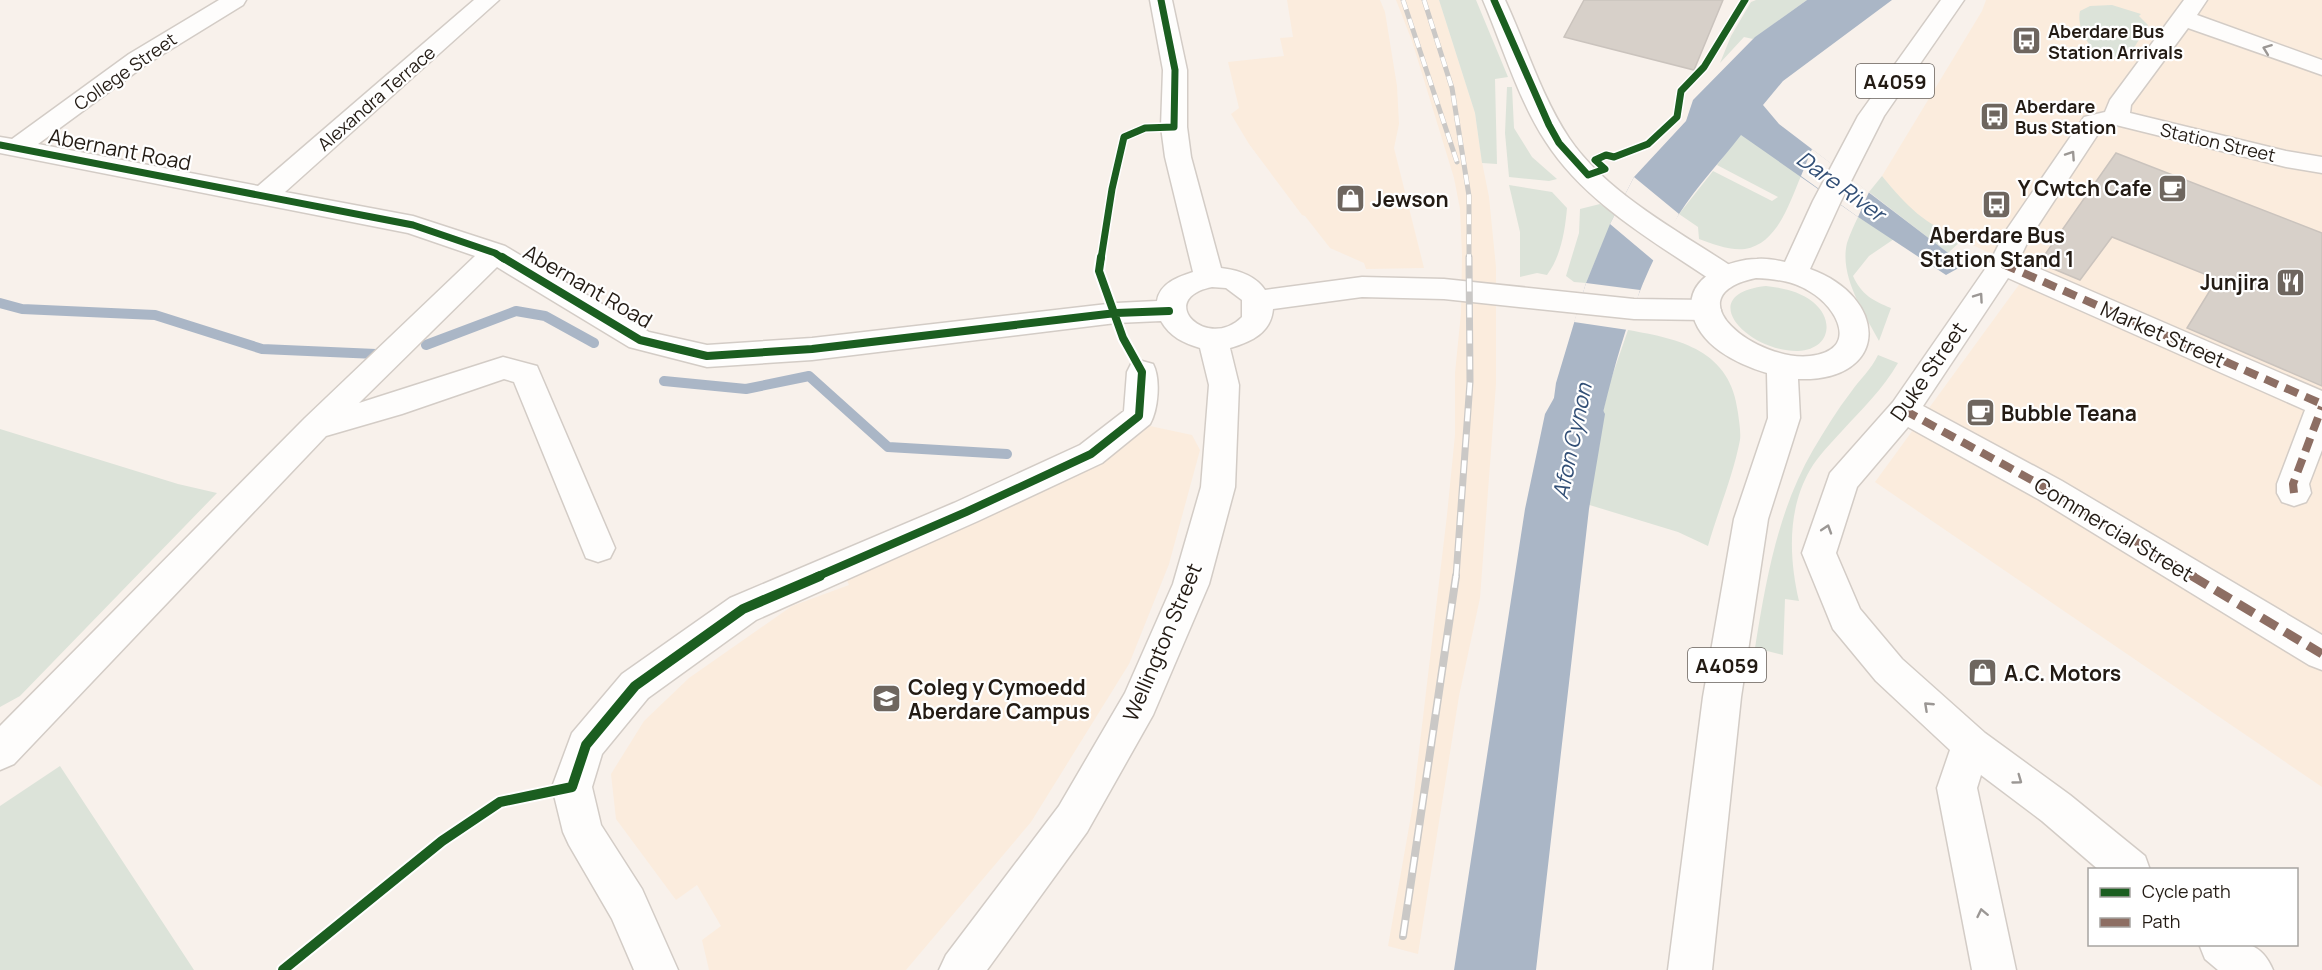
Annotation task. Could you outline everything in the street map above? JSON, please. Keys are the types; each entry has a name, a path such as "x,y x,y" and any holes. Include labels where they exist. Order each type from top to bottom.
{"street":[{"name":"College Street","path":"9,146 138,59 235,0"},
{"path":"1161,0 1175,70 1174,127 1178,157 1209,277"},
{"path":"1494,0 1559,143 1588,175 1621,203 1724,275"},
{"name":"A4059","path":"1794,273 1827,201 1871,116 1953,0"},
{"name":"Alexandra Terrace","path":"265,195 487,1"},
{"path":"2116,117 2119,105 2190,9 2322,68"},
{"name":"Station Street","path":"2116,117 2286,159 2322,165"},
{"name":"Duke Street","path":"2116,117 2093,122 2015,238 2003,264 1904,410 1842,482 1819,553 1846,618 1889,670 1971,746 2056,808 2128,868"},
{"name":"Abernant Road","path":"9,146 413,225 495,253 640,340 707,356 812,349 1116,313 1169,310"},
{"path":"0,752 316,426 495,253"},
{"name":"Market Street","path":"2003,264 2322,406"},
{"path":"1756,268 1794,273 1817,283 1836,296 1849,311 1856,327 1854,342 1845,355 1829,364 1807,368 1782,366 1760,360 1732,344 1712,324 1706,310 1706,296 1712,284 1724,275 1756,268"},
{"path":"1209,277 1222,277 1240,283 1254,293 1260,311 1257,320 1250,328 1239,335 1213,339 1188,333 1172,319 1169,310 1175,291 1184,284 1209,277"},
{"path":"1258,301 1362,287 1444,289 1634,309 1706,310"},
{"name":"Wellington Street","path":"961,970 1074,819 1140,703 1191,584 1218,487 1224,385 1213,339"},
{"name":"A4059","path":"1690,970 1722,698 1751,519 1784,418 1782,366"},
{"path":"316,426 391,406 503,368 526,374 598,548"},
{"path":"656,970 627,904 583,832 572,787 586,745 635,686 743,609 966,512 1091,454 1139,416 1142,372"},
{"path":"2294,493 2293,484 2322,406"},
{"name":"Commercial Street","path":"1904,410 2050,490 2322,654"},
{"path":"1971,746 1957,788 1994,970"},
{"path":"2221,946 2251,970"}],"shaded area":[{"path":"1287,0 1380,0 1385,12 1397,86 1399,124 1394,148 1424,268 1366,269 1364,263 1330,248 1302,215 1249,144 1231,114 1239,108 1228,62 1284,56 1280,38 1293,37"},
{"path":"1396,0 1439,0 1475,113 1489,197 1496,267 1496,384 1480,598 1459,696 1418,954 1388,946 1412,810 1447,515 1455,435 1455,373 1461,313 1462,255 1460,209 1454,178 1412,41"},
{"path":"1439,0 1476,0 1508,77 1495,79 1497,164 1482,163 1475,113"},
{"path":"1756,0 1807,0 1753,39 1744,37 1720,63 1731,36 1751,2"},
{"path":"1986,0 2322,0 2322,787 1875,482 2029,271 1933,227 1904,203 1882,176 1982,11"},
{"path":"2112,5 2141,14 2139,16 2148,25 2129,56 2105,58 2099,55 2089,45 2080,25 2080,11 2090,6"},
{"path":"1507,87 1512,87 1514,128 1532,157 1557,179 1549,181 1509,177 1505,133"},
{"path":"1741,134 1801,176 1781,220 1766,239 1745,249 1733,249 1699,239 1698,227 1679,214 1713,171 1772,201 1778,197 1717,165"},
{"path":"1882,176 1918,214 1962,240 1948,253 1869,192"},
{"path":"1509,185 1552,192 1567,208 1562,243 1547,275 1537,273 1520,277 1520,232"},
{"path":"1600,204 1615,214 1586,283 1574,282 1566,276 1579,233 1580,209"},
{"path":"1858,217 1894,239 1869,256 1853,276 1868,296 1891,308 1879,341 1854,294 1847,268 1845,256 1847,243"},
{"path":"1766,286 1785,289 1808,298 1820,310 1827,326 1826,333 1817,346 1798,351 1779,349 1746,333 1736,322 1731,310 1733,300 1744,291"},
{"path":"1628,330 1666,338 1700,351 1714,361 1725,375 1733,392 1738,413 1740,440 1708,546 1678,532 1583,503 1609,385"},
{"path":"1878,355 1898,363 1865,407 1817,460 1810,470 1797,501 1792,551 1799,601 1785,599 1783,655 1755,648 1775,546 1801,473 1827,428"},
{"name":"Coleg y Cymoedd Aberdare Campus","path":"1150,426 1192,435 1200,450 1169,564 1129,664 1031,822 906,970 709,970 702,940 721,926 697,885 676,900 616,819 611,774 644,721 689,678 792,606 849,585 844,574 1081,474 1117,450 1134,433"},
{"path":"0,429 178,484 217,493 20,696 0,707"},
{"path":"60,766 194,970 0,970 0,806"}],"water":[{"name":"Dare River","path":"1807,0 1892,0 1783,81 1763,105 1779,124 1964,265 1946,275 1741,135 1679,214 1660,246 1644,281 1630,317 1608,391 1583,503 1541,494 1556,383 1586,283 1610,224 1634,177 1686,121 1693,100 1755,37"}],"pier":[{"path":"1812,149 1869,192 1858,217 1801,176"},
{"path":"1634,177 1679,214 1654,261 1610,224"},
{"path":"1586,283 1640,290 1628,330 1574,322"}],"building":[{"path":"1584,0 1723,0 1694,70 1564,37"},
{"path":"2116,153 2322,233 2322,386 2187,328 2217,279 2112,237 2080,280 2039,263"}],"waterway":[{"path":"0,303 22,309 155,315 262,349 376,354"},
{"path":"426,345 516,311 545,316 594,343"},
{"path":"664,381 746,389 809,376 888,447 1007,454"},
{"name":"Afon Cynon","path":"1495,970 1557,509 1575,414"}],"railway":[{"path":"1403,0 1457,162"},
{"path":"1424,0 1452,88 1469,196 1469,257"},
{"path":"1456,577 1470,382 1469,257"},
{"path":"1403,936 1456,576"}],"marked path":[{"path":"2003,264 2322,404"},
{"path":"2294,493 2293,484 2322,407"},
{"path":"1904,410 2050,490 2322,654"}],"cycle path":[{"path":"283,970 442,841 500,802 572,787 586,745 635,686 743,609 966,512 1091,454 1139,416 1142,372 1123,338 1099,271 1112,189 1124,137 1145,128 1174,127 1175,70 1161,0"},
{"path":"1494,0 1549,125 1559,143 1588,175 1605,169 1595,160 1606,155 1614,157 1648,144 1677,117 1681,91 1704,67 1745,0"},
{"path":"0,145 413,225 495,253 640,340 707,356 812,349 1116,313 1169,311"}],"place":[{"name":"Aberdare Bus Station Arrivals","path":"2027,41"},
{"name":"Aberdare Bus Station","path":"1994,116"},
{"name":"Y Cwtch Cafe","path":"2173,188"},
{"name":"Jewson","path":"1351,199"},
{"name":"Aberdare Bus Station Stand 1","path":"1997,204"},
{"name":"Junjira","path":"2290,282"},
{"name":"Bubble Teana","path":"1980,413"},
{"name":"A.C. Motors","path":"1983,673"},
{"name":"Coleg y Cymoedd Aberdare Campus","path":"887,699"}]}
